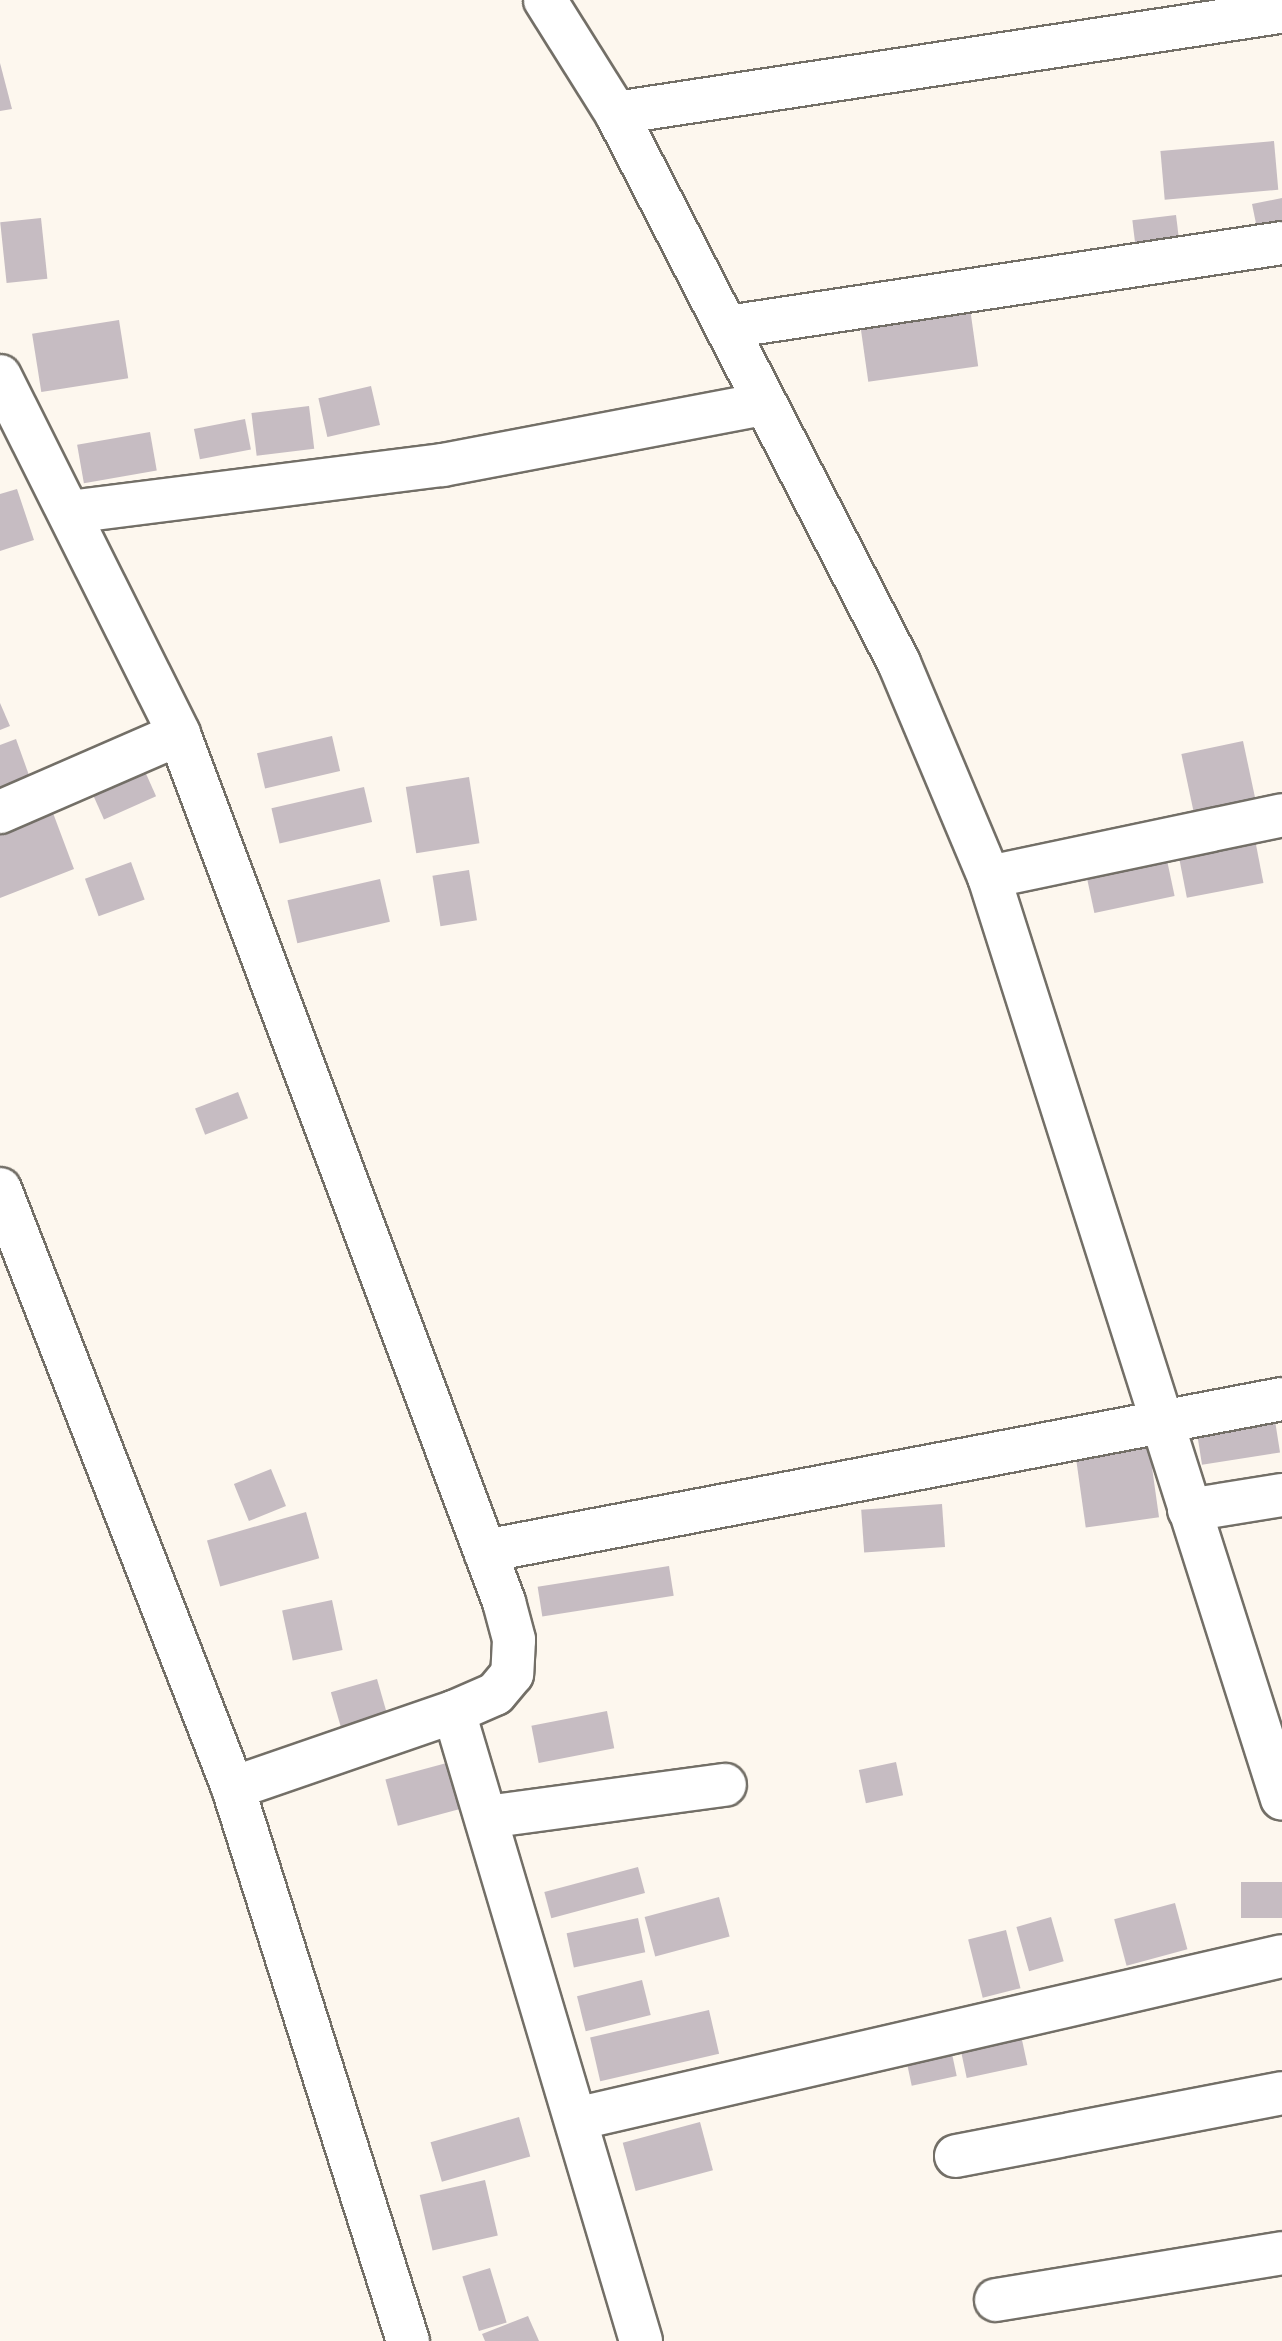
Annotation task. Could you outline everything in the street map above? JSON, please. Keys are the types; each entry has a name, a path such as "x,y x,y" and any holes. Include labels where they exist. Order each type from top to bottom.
{"street":[{"path":"546,0 616,114 899,663 990,877 1282,1799"},
{"path":"616,114 1278,10"},
{"path":"728,327 1282,243"},
{"path":"0,376 179,734 485,1551 514,1640 512,1674 495,1694 454,1712 233,1788"},
{"path":"70,512 443,465 764,404"},
{"path":"0,812 179,734"},
{"path":"990,877 1282,816"},
{"path":"0,1189 233,1788 408,2341"},
{"path":"485,1551 1282,1399"},
{"path":"1189,1510 1282,1496"},
{"path":"454,1712 580,2118 641,2341"},
{"path":"486,1817 725,1785"},
{"path":"580,2118 1282,1956"},
{"path":"956,2156 1282,2093"},
{"path":"996,2300 1282,2253"}],"building":[{"path":"0,63 12,109 0,111"},
{"path":"1274,141 1278,190 1165,200 1160,151"},
{"path":"1282,198 1282,238 1260,243 1252,204"},
{"path":"1176,215 1180,249 1136,254 1132,220"},
{"path":"41,218 47,279 7,283 0,222"},
{"path":"969,301 978,366 868,382 859,316"},
{"path":"119,320 128,378 41,392 32,334"},
{"path":"371,386 380,425 327,437 318,398"},
{"path":"309,406 314,449 257,456 251,413"},
{"path":"245,419 251,449 200,459 194,429"},
{"path":"150,432 157,470 84,483 77,445"},
{"path":"17,489 34,540 0,551 0,494"},
{"path":"0,703 10,726 0,730"},
{"path":"332,736 340,771 265,788 257,753"},
{"path":"16,739 30,778 0,789 0,745"},
{"path":"1243,741 1257,807 1195,820 1181,754"},
{"path":"139,758 156,796 104,820 87,781"},
{"path":"469,777 479,843 416,853 406,787"},
{"path":"364,787 372,822 280,843 271,808"},
{"path":"53,813 74,869 0,898 0,833"},
{"path":"1252,824 1263,883 1187,898 1175,839"},
{"path":"1164,846 1175,896 1094,913 1084,863"},
{"path":"131,862 145,900 99,916 85,879"},
{"path":"469,870 477,920 440,926 432,876"},
{"path":"380,879 390,922 297,943 287,900"},
{"path":"238,1092 248,1118 205,1135 195,1108"},
{"path":"1273,1408 1280,1452 1202,1465 1195,1420"},
{"path":"1149,1446 1159,1517 1086,1528 1076,1456"},
{"path":"271,1469 286,1506 249,1521 234,1484"},
{"path":"942,1504 945,1547 864,1553 861,1510"},
{"path":"306,1512 319,1558 220,1587 207,1540"},
{"path":"669,1566 674,1596 542,1616 538,1587"},
{"path":"332,1600 343,1650 293,1660 282,1611"},
{"path":"377,1679 389,1721 343,1735 331,1692"},
{"path":"607,1711 614,1748 539,1763 531,1726"},
{"path":"454,1761 466,1807 398,1826 385,1779"},
{"path":"896,1762 903,1795 866,1803 859,1770"},
{"path":"638,1867 645,1893 551,1918 544,1892"},
{"path":"1241,1882 1282,1882 1282,1918 1241,1918"},
{"path":"719,1897 730,1937 655,1957 645,1917"},
{"path":"1175,1903 1187,1949 1127,1966 1114,1919"},
{"path":"1051,1917 1064,1961 1029,1971 1016,1927"},
{"path":"638,1918 645,1952 574,1967 567,1933"},
{"path":"1006,1930 1021,1988 983,1998 968,1939"},
{"path":"642,1980 651,2015 586,2031 577,1996"},
{"path":"709,2010 719,2054 600,2081 590,2037"},
{"path":"1018,2021 1027,2065 967,2078 957,2034"},
{"path":"948,2035 957,2076 912,2086 903,2045"},
{"path":"519,2117 530,2156 442,2182 431,2142"},
{"path":"700,2122 713,2170 636,2191 623,2143"},
{"path":"485,2180 498,2236 433,2251 420,2195"},
{"path":"490,2268 507,2323 479,2331 462,2276"},
{"path":"528,2316 539,2341 485,2341 482,2334"}]}
